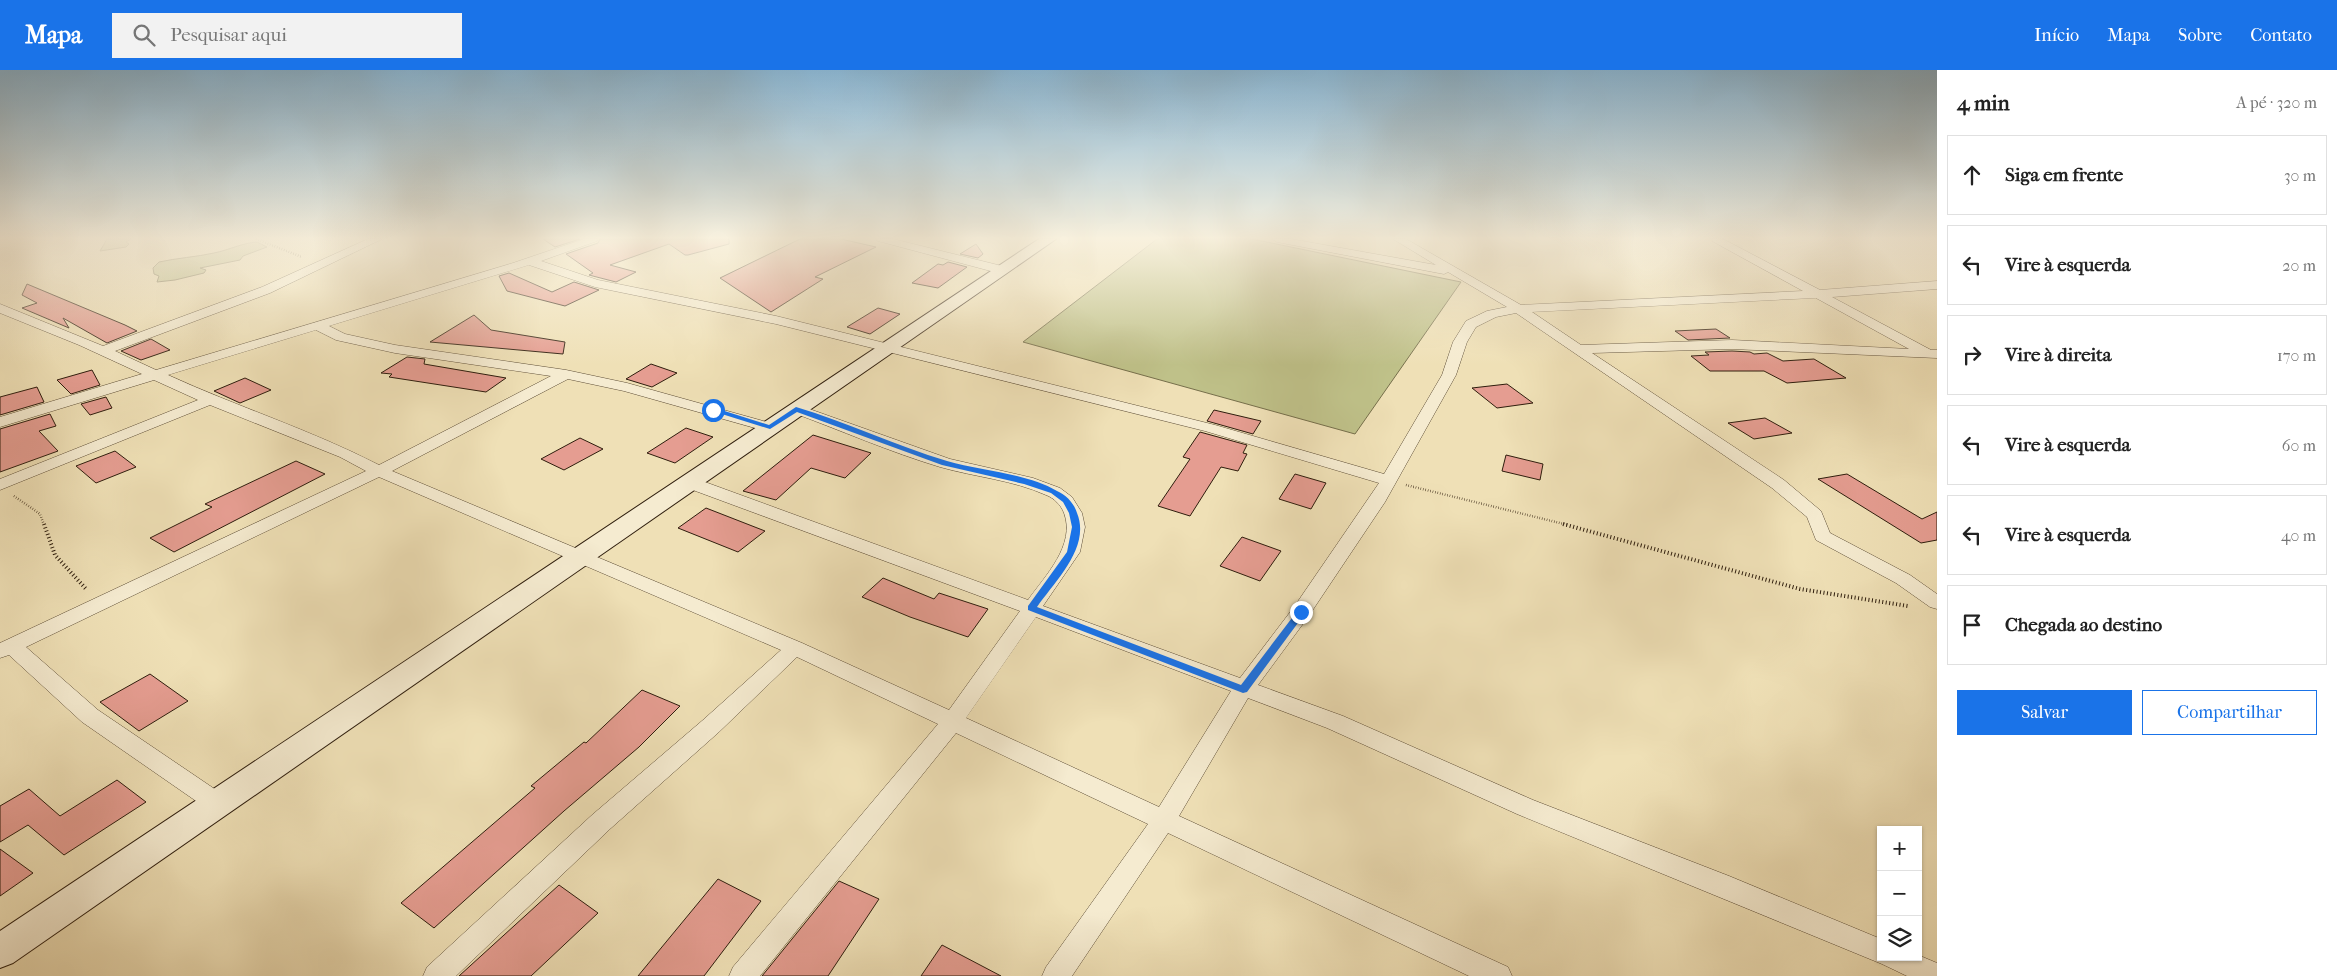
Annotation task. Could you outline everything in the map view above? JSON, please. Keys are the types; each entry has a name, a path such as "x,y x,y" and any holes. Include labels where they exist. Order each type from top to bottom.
{"main road":[{"path":"0,951 985,281"}],"street":[{"path":"102,351 266,290 284,281"},
{"path":"0,422 462,281"},
{"path":"590,281 776,320 888,347 1210,428 1389,481"},
{"path":"1472,281 1518,309 1778,484 1815,515 1822,536 1903,579 1937,603"},
{"path":"1795,281 1934,355"},
{"path":"1056,976 1163,821 1243,689 1301,612 1389,481 1426,412 1449,375 1460,342 1471,324 1492,314 1518,309 1818,294 1937,284"},
{"path":"0,308 102,351 210,400 346,454 379,471 578,557 795,648 953,720 1163,821 1498,976"},
{"path":"318,326 341,337 395,349 566,374 636,390 770,427"},
{"path":"1578,349 1753,345 1934,355"},
{"path":"217,803 90,716 6,648 379,471 566,374"},
{"path":"4,488 210,400"},
{"path":"743,976 953,720 1071,552 1076,527 1074,513 1066,501 1054,492 1027,482 945,463 796,409"},
{"path":"688,482 1335,722 1525,807 1720,884 1877,950"},
{"path":"437,976 601,822 711,726 795,648"},
{"path":"1902,961 1937,976"}],"path":[{"path":"1389,481 1614,537 1800,589 1913,607"},
{"path":"4,488 40,514 55,555 99,604"}],"green space":[{"path":"1102,281 1461,282 1355,434 1023,342"}],"building":[{"path":"502,281 528,281 552,292 574,282 599,290 565,306 507,291"},
{"path":"725,281 819,281 771,312"},
{"path":"914,281 947,281 938,288 912,283"},
{"path":"27,284 137,331 107,343 63,318 69,328 22,308 37,303 22,295"},
{"path":"878,308 900,314 870,334 847,327"},
{"path":"474,315 491,330 565,342 563,354 430,342"},
{"path":"1716,329 1730,338 1688,340 1675,331"},
{"path":"151,339 170,350 141,360 121,351"},
{"path":"1732,351 1754,354 1767,353 1783,361 1814,359 1846,378 1787,383 1764,371 1710,371 1691,356 1709,355 1705,352"},
{"path":"407,357 425,359 424,364 506,378 486,392 389,377 392,374 381,373"},
{"path":"651,364 677,373 652,387 626,379"},
{"path":"92,370 100,385 71,394 57,380"},
{"path":"245,378 271,390 240,403 214,391"},
{"path":"1507,384 1533,403 1497,408 1472,388"},
{"path":"37,387 44,402 0,415 0,397"},
{"path":"106,397 112,408 90,415 81,404"},
{"path":"1214,410 1261,421 1253,434 1207,421"},
{"path":"50,414 56,426 39,431 58,451 0,472 0,429"},
{"path":"1765,418 1792,433 1754,439 1728,423"},
{"path":"686,428 713,437 675,463 647,453"},
{"path":"1200,432 1247,445 1243,453 1247,454 1238,471 1221,467 1190,516 1158,506 1190,459 1183,457"},
{"path":"813,435 871,453 845,478 811,468 776,500 743,491"},
{"path":"580,438 603,449 564,470 541,459"},
{"path":"115,451 136,467 96,483 76,466"},
{"path":"1506,455 1543,464 1540,480 1502,471"},
{"path":"296,461 325,474 174,552 150,538 212,507 205,504"},
{"path":"1295,474 1326,483 1311,509 1279,499"},
{"path":"1847,474 1922,519 1937,512 1937,540 1921,543 1818,479"},
{"path":"706,508 765,531 738,552 678,528"},
{"path":"1242,537 1281,551 1260,581 1220,566"},
{"path":"883,578 934,599 939,593 988,609 968,637 910,617 862,597"},
{"path":"150,674 188,701 139,731 100,702"},
{"path":"642,690 680,706 639,747 564,811 434,928 401,903 535,788 531,786 584,742 586,743"},
{"path":"117,780 146,802 64,855 28,825 0,842 0,806 29,789 60,816"},
{"path":"0,849 33,873 0,896"},
{"path":"718,879 761,901 704,976 638,976"},
{"path":"839,881 879,899 828,976 762,976"},
{"path":"559,885 598,913 531,976 459,976"},
{"path":"942,945 1001,976 921,976"}],"route":[{"path":"713,410 770,427 796,409 945,463 1027,482 1054,492 1066,501 1074,513 1076,527 1074,540 1071,552 1031,608 1243,689 1301,612"}]}
